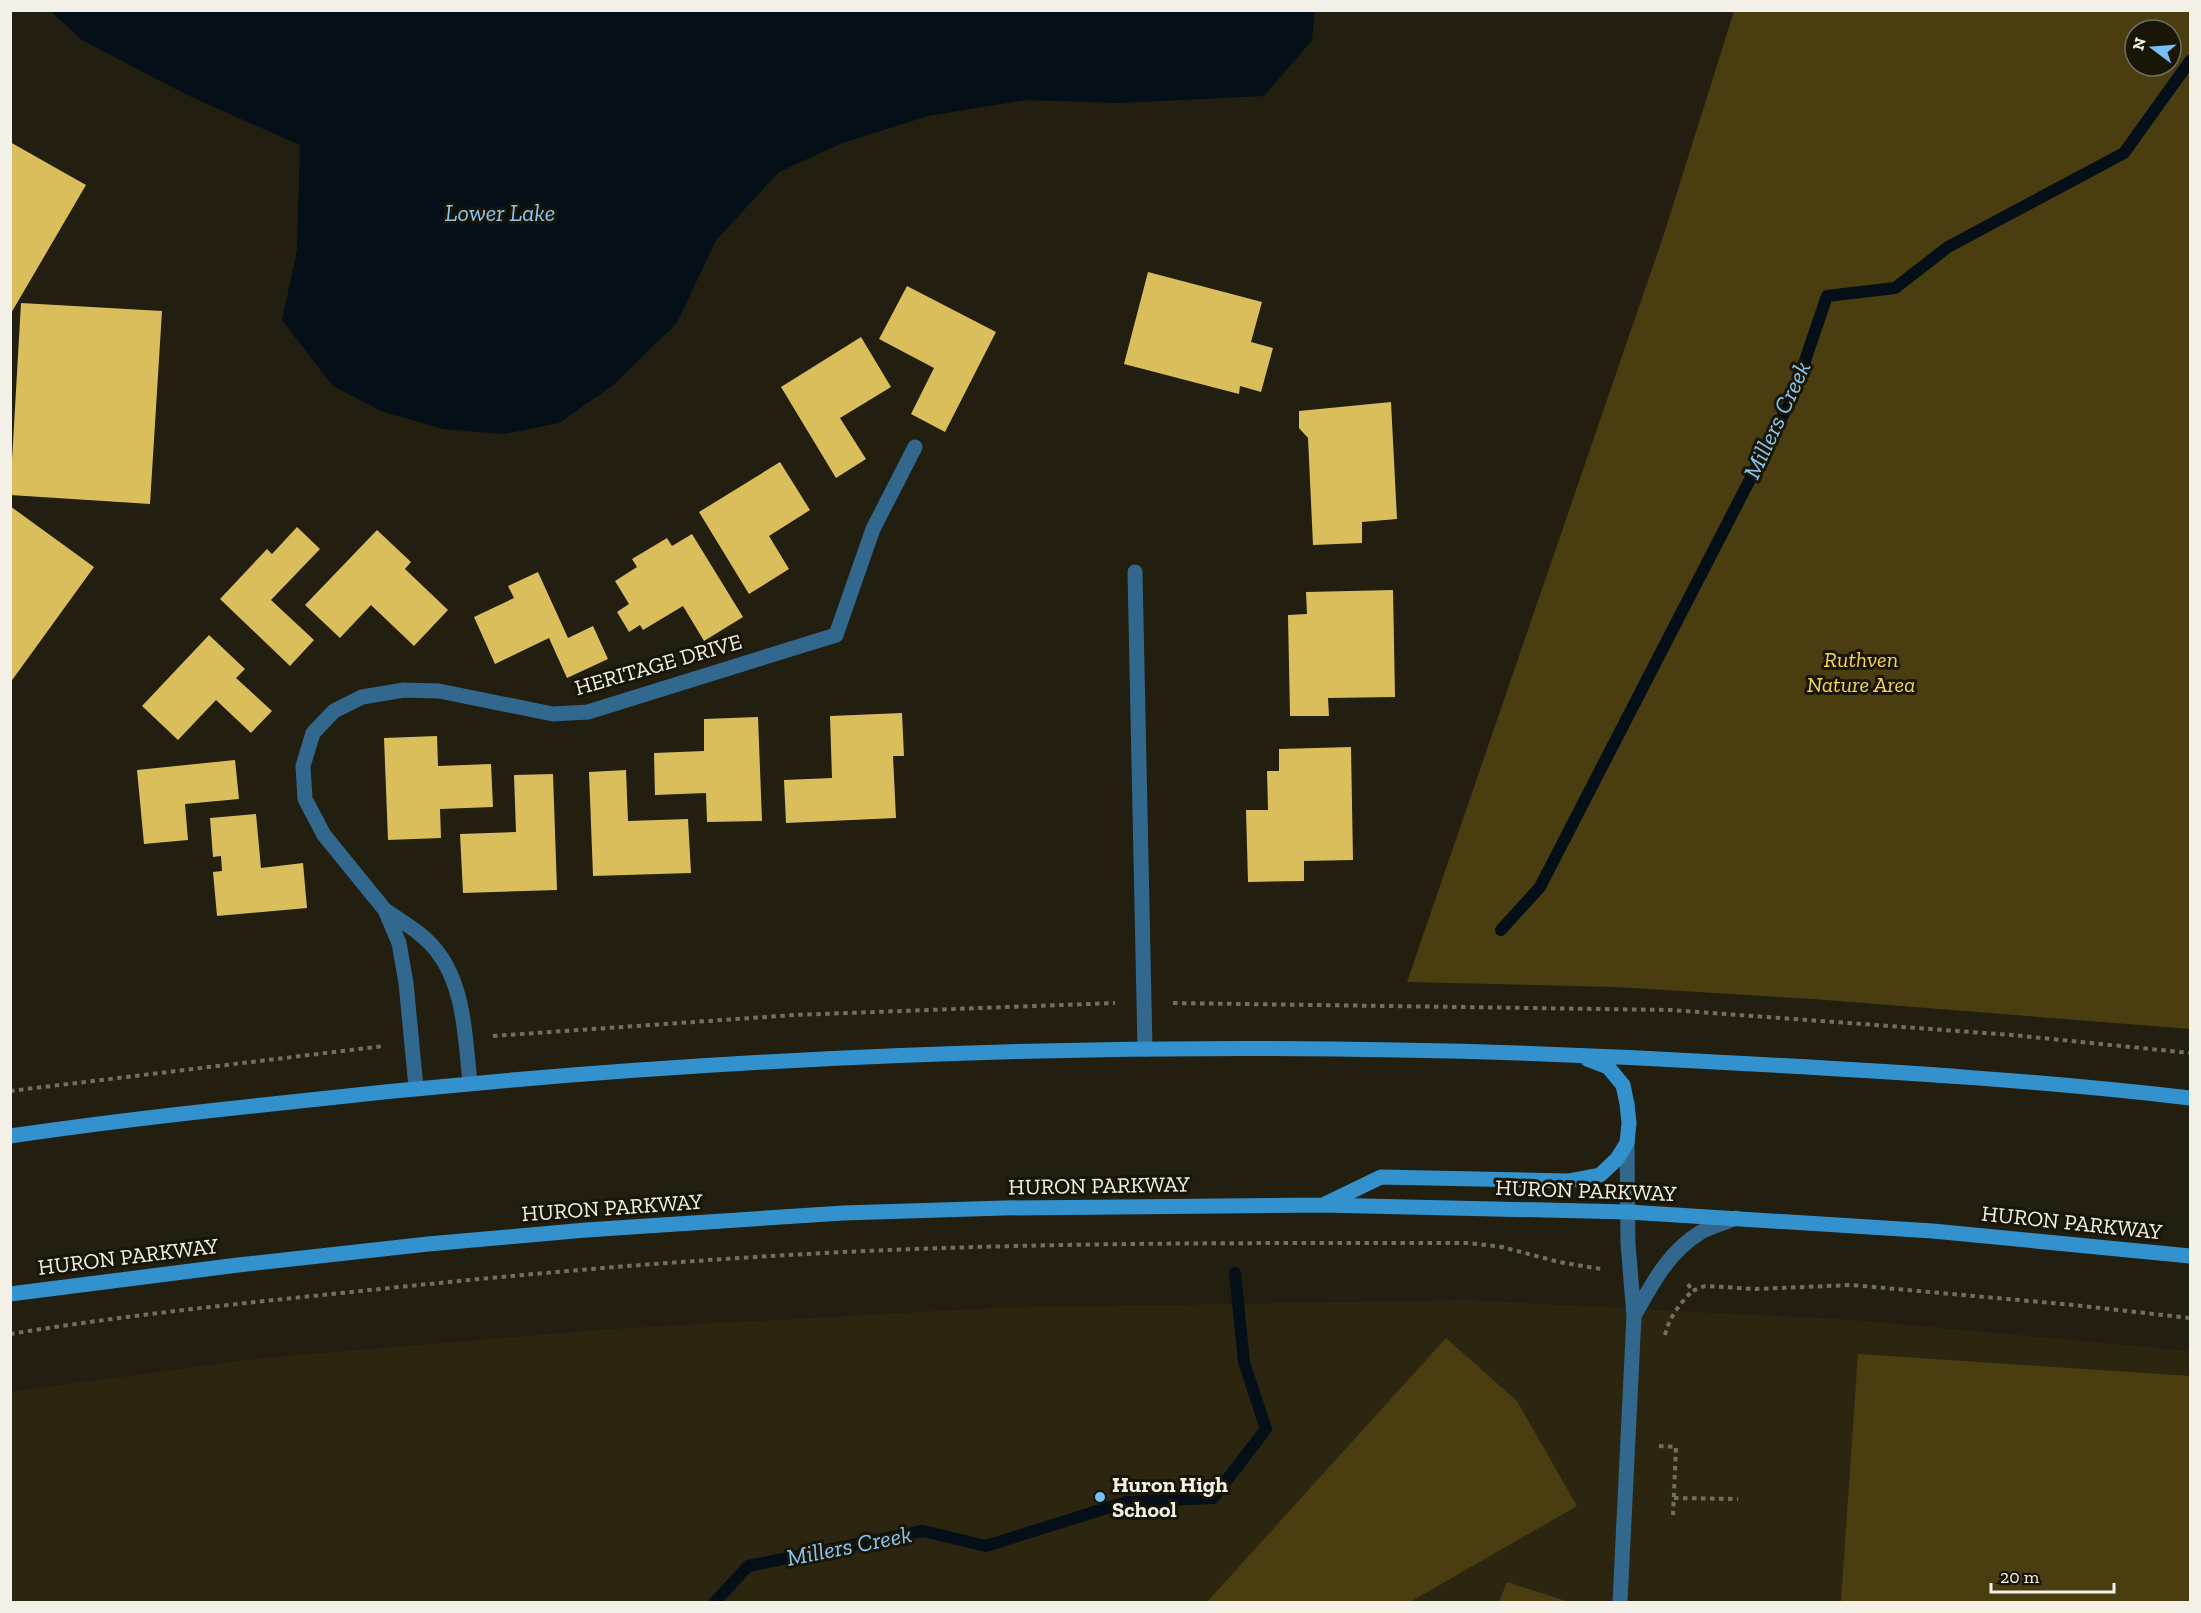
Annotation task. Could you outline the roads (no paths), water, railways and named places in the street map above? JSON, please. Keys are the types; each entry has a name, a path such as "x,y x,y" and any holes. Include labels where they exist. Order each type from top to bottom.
{"main road":[{"path":"10,1136 90,1124 416,1087 665,1067 858,1057 1145,1049 1312,1048 1572,1054 1989,1078 2190,1098"},
{"path":"1322,1205 1382,1177 1568,1181 1600,1175 1617,1160 1627,1143 1629,1123 1623,1084 1608,1067 1572,1054"},
{"name":"HURON PARKWAY","path":"10,1294 404,1246 586,1230 843,1213 1004,1208 1322,1205 1628,1212 1933,1231 2190,1256"}],"street":[{"name":"HERITAGE DRIVE","path":"416,1087 406,983 399,944 385,910 324,835 304,800 303,766 313,733 334,711 362,697 404,690 439,691 553,714 588,712 836,635 873,529 915,447"},
{"path":"1135,572 1145,1049"},
{"name":"HERITAGE DRIVE","path":"385,910 415,929 436,950 455,983 464,1028 470,1082"},
{"path":"1620,1602 1634,1316 1628,1244 1627,1143"},
{"path":"1634,1316 1657,1274 1675,1252 1702,1232 1738,1218"}],"water":[{"name":"Lower Lake","path":"50,11 1315,11 1312,40 1264,96 1119,103 1026,100 928,116 842,143 779,172 716,240 677,323 612,386 559,423 504,434 443,429 381,411 333,386 282,320 297,251 300,145 187,95 82,40"}],"waterway":[{"name":"Millers Creek","path":"1501,930 1540,887 1793,396 1827,296 1895,288 1948,247 2124,153 2190,61"},
{"name":"Millers Creek","path":"715,1602 748,1566 923,1531 986,1546 1126,1502 1213,1498 1266,1429 1244,1362 1235,1273"}],"place":[{"name":"Huron High School","path":"1100,1497"}],"park label":[{"name":"Ruthven Nature Area","path":"1861,672"}]}
